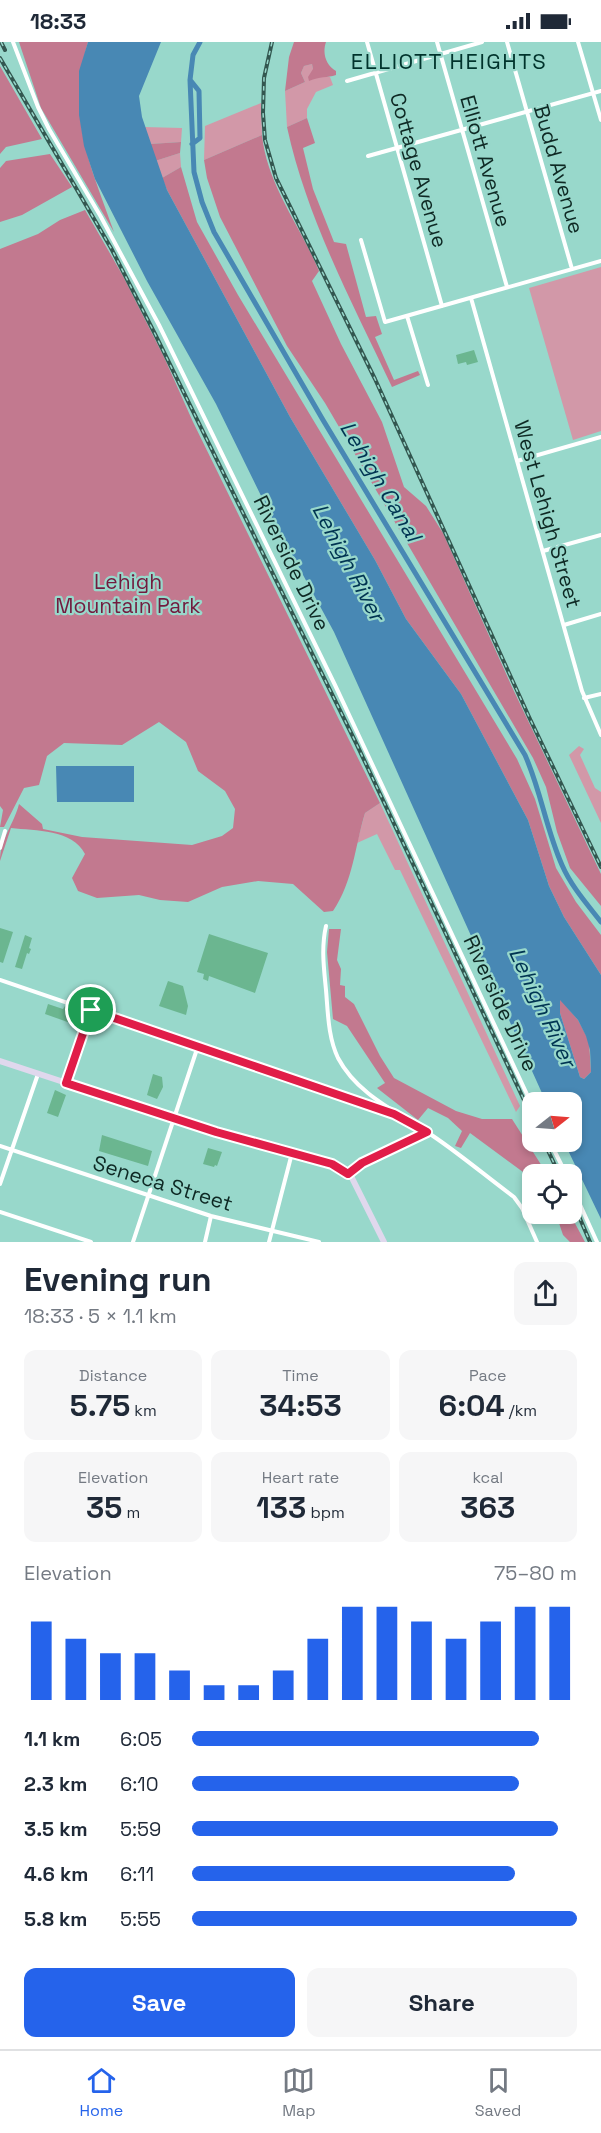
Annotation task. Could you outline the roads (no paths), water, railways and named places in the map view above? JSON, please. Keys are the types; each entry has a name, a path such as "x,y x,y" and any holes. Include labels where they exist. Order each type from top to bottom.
{"main road":[{"path":"0,1061 172,1119 332,1164 352,1178 384,1242"}],"street":[{"name":"Riverside Drive","path":"13,42 38,107 159,325 335,685 526,1092"},
{"name":"Cottage Avenue","path":"367,42 442,306"},
{"name":"Elliott Avenue","path":"437,42 507,287"},
{"path":"347,81 482,42"},
{"name":"Budd Avenue","path":"507,42 572,269"},
{"path":"578,42 601,120"},
{"path":"368,156 601,91"},
{"path":"361,240 385,322 601,261"},
{"name":"West Lehigh Street","path":"471,298 585,698 601,735"},
{"path":"407,316 428,386"},
{"path":"517,461 601,437"},
{"path":"543,551 601,535"},
{"path":"564,625 601,614"},
{"path":"585,698 601,694"},
{"path":"0,848 5,831"},
{"path":"326,926 323,965 333,1046 348,1073 394,1114"},
{"path":"0,980 394,1114 427,1132 514,1197 522,1208 537,1242"},
{"path":"66,1083 91,1010"},
{"path":"133,1242 198,1046"},
{"path":"0,1184 38,1074"},
{"path":"348,1174 362,1163 427,1132"},
{"name":"Seneca Street","path":"0,1146 211,1216 319,1242"},
{"path":"269,1242 292,1152"},
{"path":"582,1209 597,1242"},
{"path":"0,1212 91,1242"},
{"path":"205,1242 211,1216"}],"water":[{"name":"Lehigh River","path":"88,42 161,42 139,96 142,117 167,190 290,417 375,560 406,619 461,694 528,820 549,886 564,917 601,975 601,1219 582,1179 582,1164 575,1164 569,1152 582,1152 582,1092 541,1092 334,632 271,516 216,404 147,281 95,179 84,146 79,115 79,71","holes":["560,1000 578,1020 590,1050 591,1072 584,1079 580,1077 560,1013"]},
{"path":"56,766 134,766 134,802 57,802"}],"waterway":[{"name":"Lehigh Canal","path":"200,42 193,55 190,80 194,172 202,202 214,232 323,420 525,755 562,865 575,888 601,922"},
{"path":"191,81 199,91 200,138 192,144"}],"railway":[{"path":"1,42 5,50"},
{"path":"272,42 264,78 263,113 265,140 276,178 375,379 530,719 601,867"},
{"path":"0,58 111,248 155,334 357,745 522,1096"},
{"path":"549,1152 554,1164"},
{"path":"582,1223 590,1242"}],"district":[{"name":"ELLIOTT HEIGHTS","path":"449,61"}],"park label":[{"name":"Lehigh Mountain Park","path":"128,593"}]}
